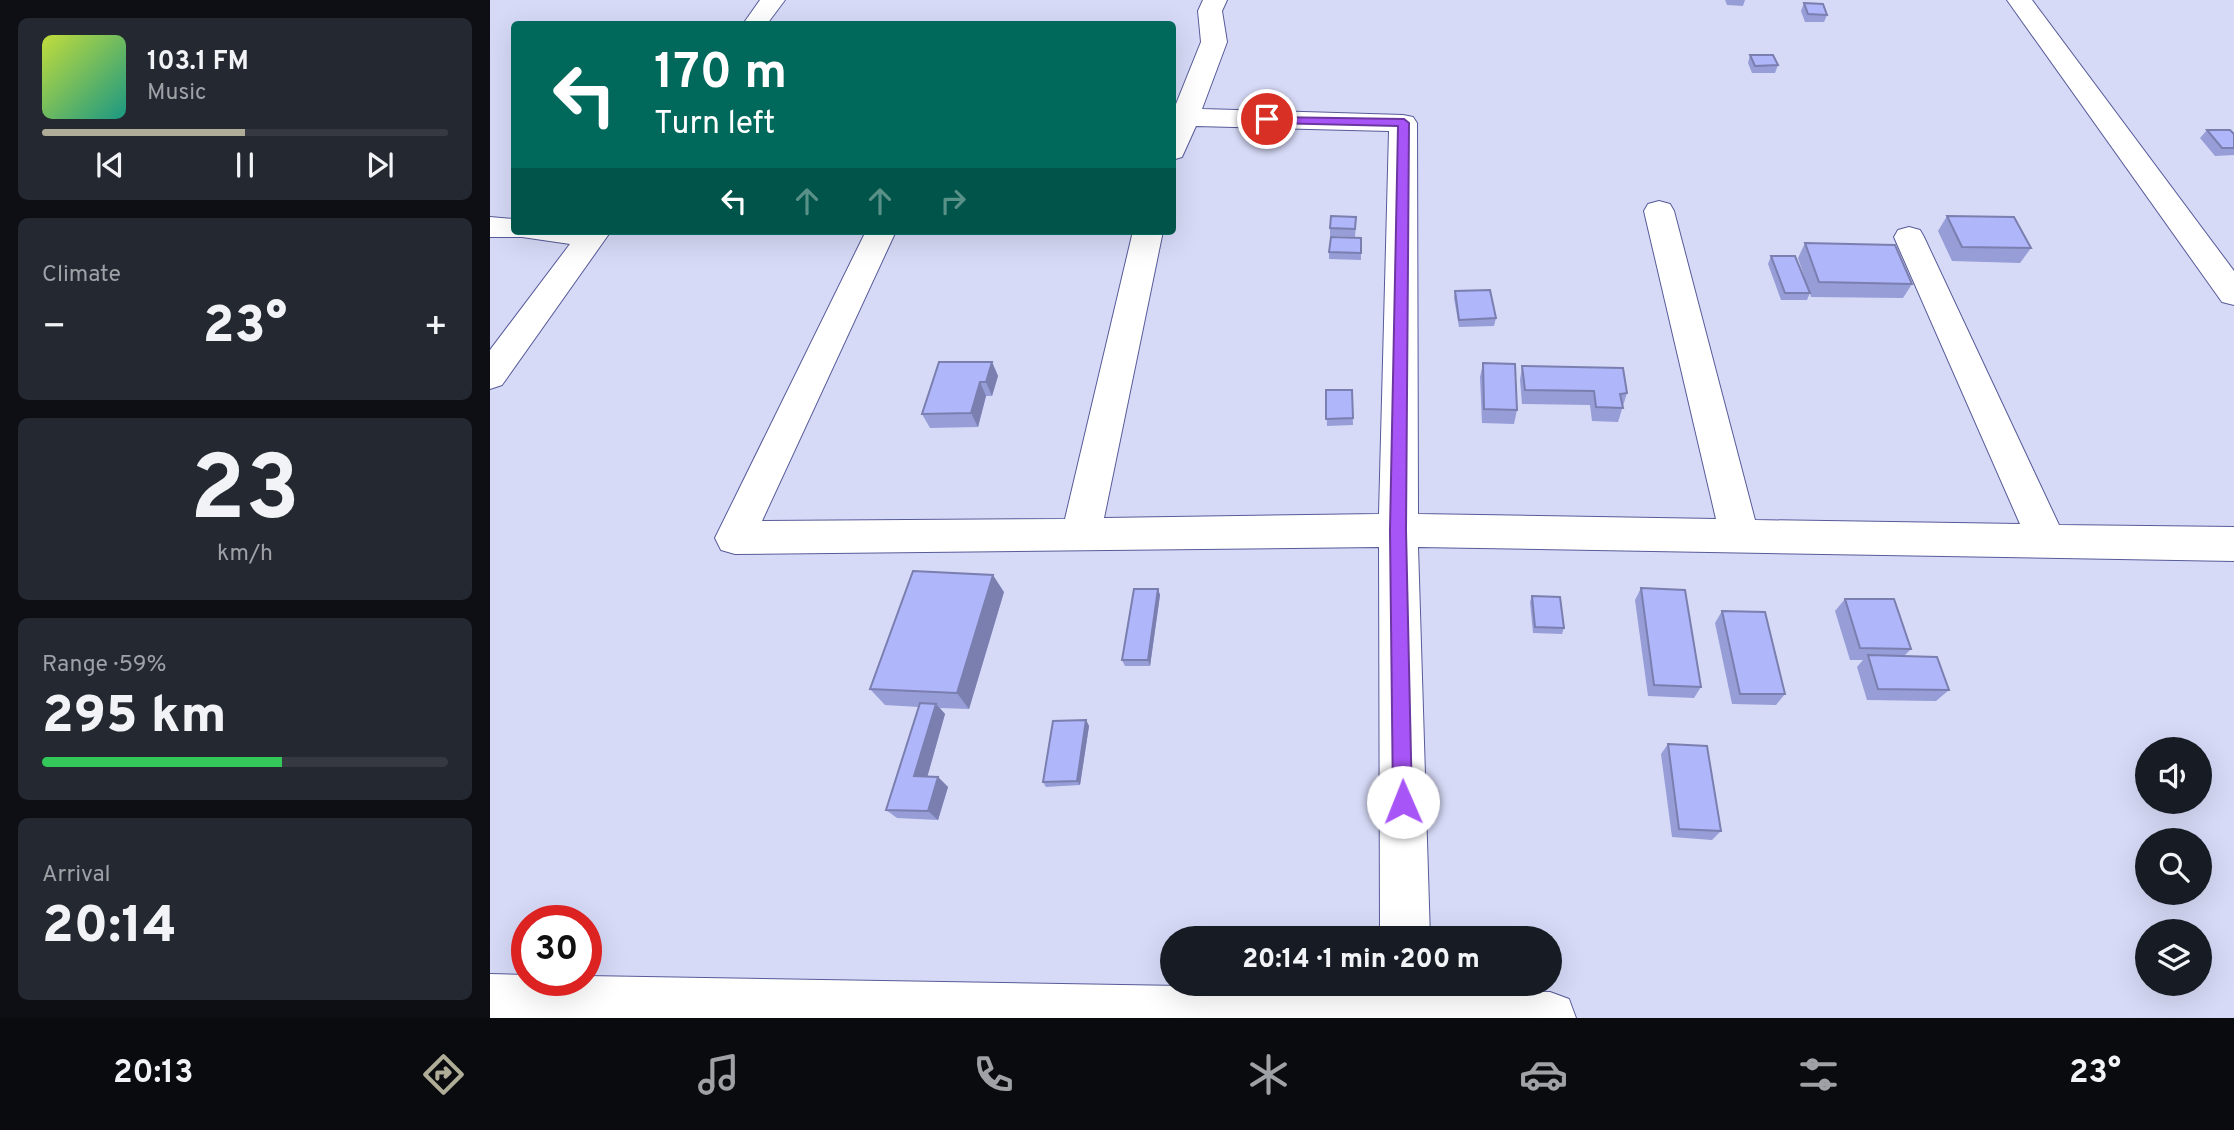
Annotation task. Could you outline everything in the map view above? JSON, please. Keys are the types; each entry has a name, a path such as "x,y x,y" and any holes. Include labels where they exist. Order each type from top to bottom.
{"street":[{"path":"757,21 774,0"},
{"path":"1176,141 1213,42 1210,10 1215,0"},
{"path":"2018,0 2234,294"},
{"path":"1185,117 1404,123 1398,530 1405,926"},
{"path":"1659,211 1740,536"},
{"path":"490,228 511,229"},
{"path":"490,376 593,235"},
{"path":"879,235 735,538 1398,530 2234,544"},
{"path":"1081,535 1147,235"},
{"path":"1909,237 2047,541"},
{"path":"490,1000 1254,1015 1406,999 1550,1018"}],"building":[{"path":"1804,3 1823,4 1827,15 1808,14"},
{"path":"1750,55 1773,55 1778,65 1755,66"},
{"path":"2207,130 2230,130 2234,134 2234,148 2222,148"},
{"path":"1331,216 1356,217 1355,229 1330,228"},
{"path":"1947,216 2014,217 2031,248 1962,247"},
{"path":"1331,237 1361,238 1361,253 1329,252"},
{"path":"1805,243 1895,245 1912,284 1819,282"},
{"path":"1771,256 1795,256 1810,293 1785,293"},
{"path":"1490,290 1496,318 1459,320 1455,291"},
{"path":"939,362 992,362 986,382 980,382 971,413 922,414"},
{"path":"1483,363 1515,364 1517,410 1484,409"},
{"path":"1522,366 1623,368 1627,393 1620,394 1623,408 1596,407 1594,391 1525,390"},
{"path":"1326,390 1352,390 1353,418 1326,419"},
{"path":"913,571 993,575 957,693 870,689"},
{"path":"1641,588 1685,590 1701,687 1654,685"},
{"path":"1134,589 1158,589 1148,660 1122,660"},
{"path":"1532,596 1560,597 1564,628 1535,627"},
{"path":"1845,599 1894,599 1911,649 1860,648"},
{"path":"1722,611 1765,612 1785,694 1740,694"},
{"path":"1868,655 1937,657 1949,690 1878,689"},
{"path":"920,703 936,704 914,776 938,777 928,811 886,810"},
{"path":"1086,720 1077,781 1043,782 1053,721"},
{"path":"1668,744 1707,746 1721,831 1679,829"}],"route":[{"path":"1267,119 1404,123 1398,530 1403,802"}]}
